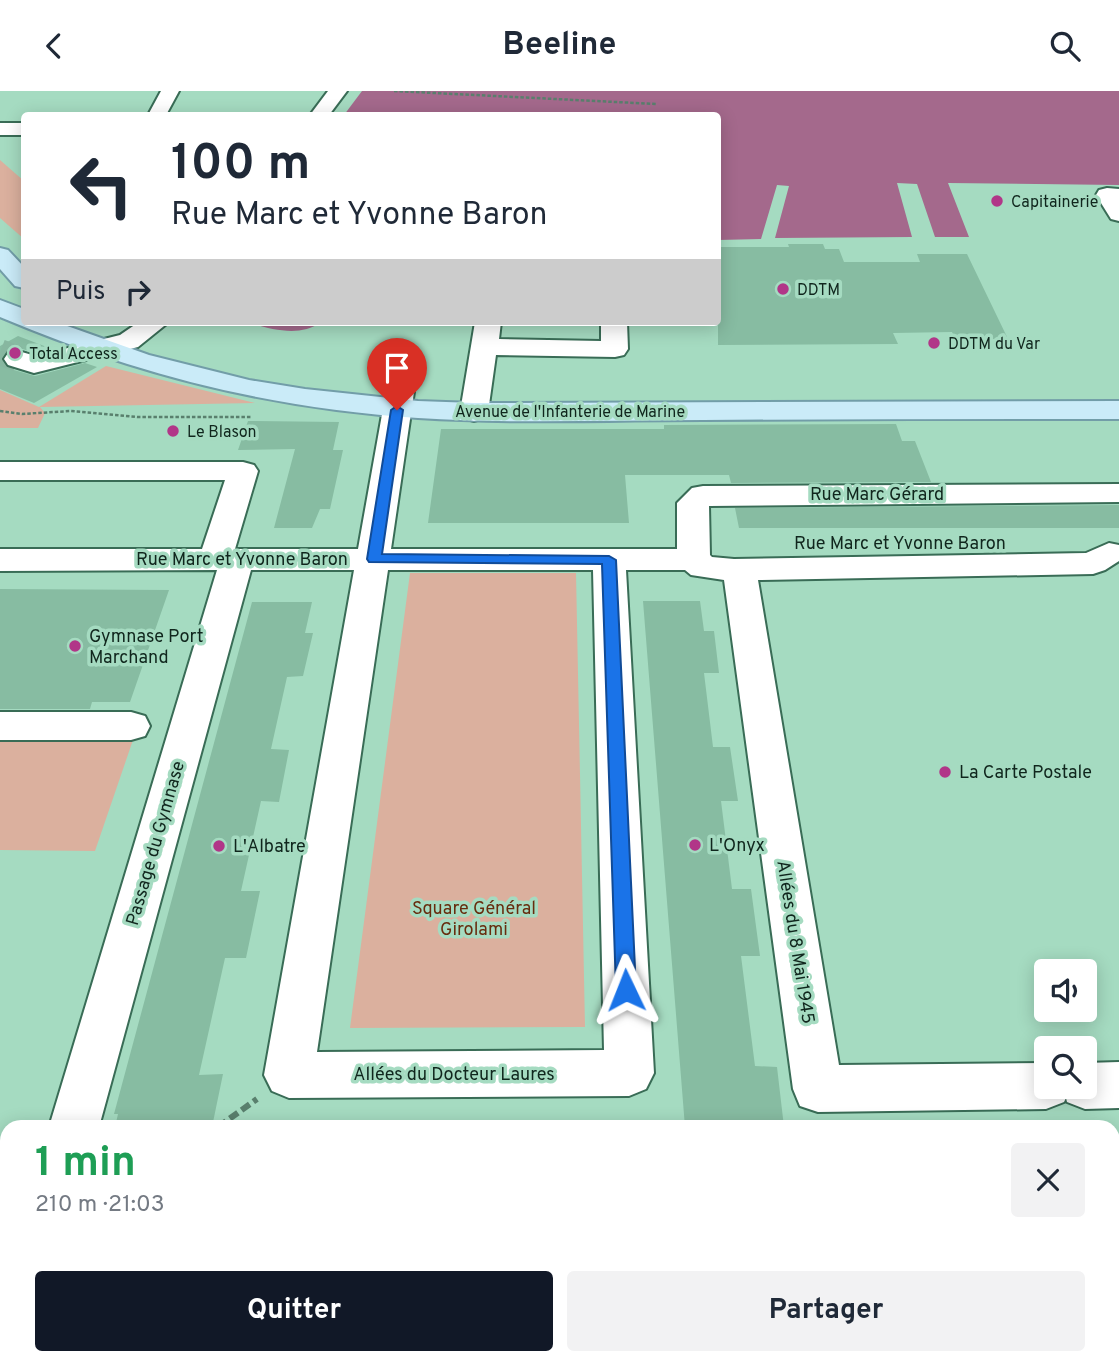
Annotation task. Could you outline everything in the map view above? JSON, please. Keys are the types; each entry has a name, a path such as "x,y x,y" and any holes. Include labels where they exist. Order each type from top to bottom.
{"main road":[{"path":"0,255 21,278"},
{"name":"Avenue de l'Infanterie de Marine","path":"43,326 99,348 218,382 275,393 475,403 1119,410"},
{"name":"Avenue de l'Infanterie de Marine","path":"93,326 129,341 238,370 348,388 399,401"},
{"name":"Avenue de l'Infanterie de Marine","path":"475,403 1119,392"}],"street":[{"path":"159,112 170,91"},
{"path":"321,112 338,91"},
{"path":"0,129 21,129"},
{"path":"1119,195 1107,195 1119,214"},
{"path":"0,381 26,362 129,341 150,326"},
{"path":"475,403 486,335 615,349 614,326"},
{"path":"374,559 399,401"},
{"name":"Passage du Gymnase","path":"0,471 243,471 226,559 76,1120"},
{"name":"Rue Marc Gérard","path":"693,559 693,503 703,495 1119,493"},
{"name":"Rue Marc et Yvonne Baron","path":"693,559 703,548 728,544 1083,543 1116,560"},
{"name":"Rue Marc et Yvonne Baron","path":"0,559 693,559 703,567 739,570 1093,563 1116,560"},
{"name":"Allées du Docteur Laures","path":"374,559 289,1075 629,1073 609,560"},
{"name":"Allées du 8 Mai 1945","path":"739,570 818,1089 1034,1086"},
{"path":"0,726 131,726"},
{"path":"1097,1086 1119,1085"}],"path":[{"path":"394,91 656,104"},
{"path":"0,411 22,414 71,411 137,417 260,417"}],"green space":[{"path":"0,160 21,178 21,236 0,218"},
{"path":"106,366 255,403 40,407 45,413 38,428 0,428 0,390 39,407"},
{"name":"Square Général Girolami","path":"410,573 576,573 585,1027 350,1028"},
{"path":"0,736 134,737 95,851 0,850"}],"shaded area":[{"path":"362,91 1119,91 1119,185 948,183 969,237 935,237 917,184 897,183 912,237 775,238 789,186 777,185 761,239 721,240 721,112 346,112"},
{"path":"263,326 314,326 294,331"}],"building":[{"name":"DDTM","path":"788,244 823,244 825,249 839,249 844,262 920,262 917,254 967,254 1008,339 955,339 952,332 893,333 898,344 718,345 718,326 721,326 721,247 789,247"},
{"path":"18,336 52,349 36,353 19,348 7,350 2,358 7,368 35,376 85,363 97,367 34,403 0,389 0,346"},
{"name":"Le Blason","path":"248,421 339,422 333,450 343,450 330,509 320,509 312,528 274,528 295,449 238,450"},
{"path":"896,424 902,441 915,441 931,482 731,483 729,475 625,475 629,523 428,523 441,429 664,429 664,425"},
{"path":"1119,505 1119,528 739,528 735,508"},
{"name":"Gymnase Port Marchand","path":"0,589 169,590 130,702 92,702 90,709 0,709"},
{"name":"L'Onyx","path":"643,601 700,601 704,631 714,631 719,673 704,673 713,747 730,747 738,801 721,801 732,889 751,889 760,956 741,956 755,1066 777,1067 783,1120 684,1120"},
{"name":"L'Albatre","path":"252,602 312,602 305,633 313,633 303,676 287,677 271,749 289,750 279,802 261,801 241,891 260,891 246,958 225,958 199,1075 223,1074 213,1120 117,1120 118,1114 114,1114"}],"tunnel":[{"path":"0,352 18,359"}],"place":[{"name":"Capitainerie","path":"997,201"},
{"name":"DDTM","path":"783,289"},
{"name":"DDTM du Var","path":"934,343"},
{"name":"Total Access","path":"15,353"},
{"name":"Le Blason","path":"173,431"},
{"name":"Gymnase Port Marchand","path":"75,646"},
{"name":"La Carte Postale","path":"945,772"},
{"name":"L'Onyx","path":"695,845"},
{"name":"L'Albatre","path":"219,846"}],"route":[{"path":"397,410 374,559 609,560 626,990"}]}
